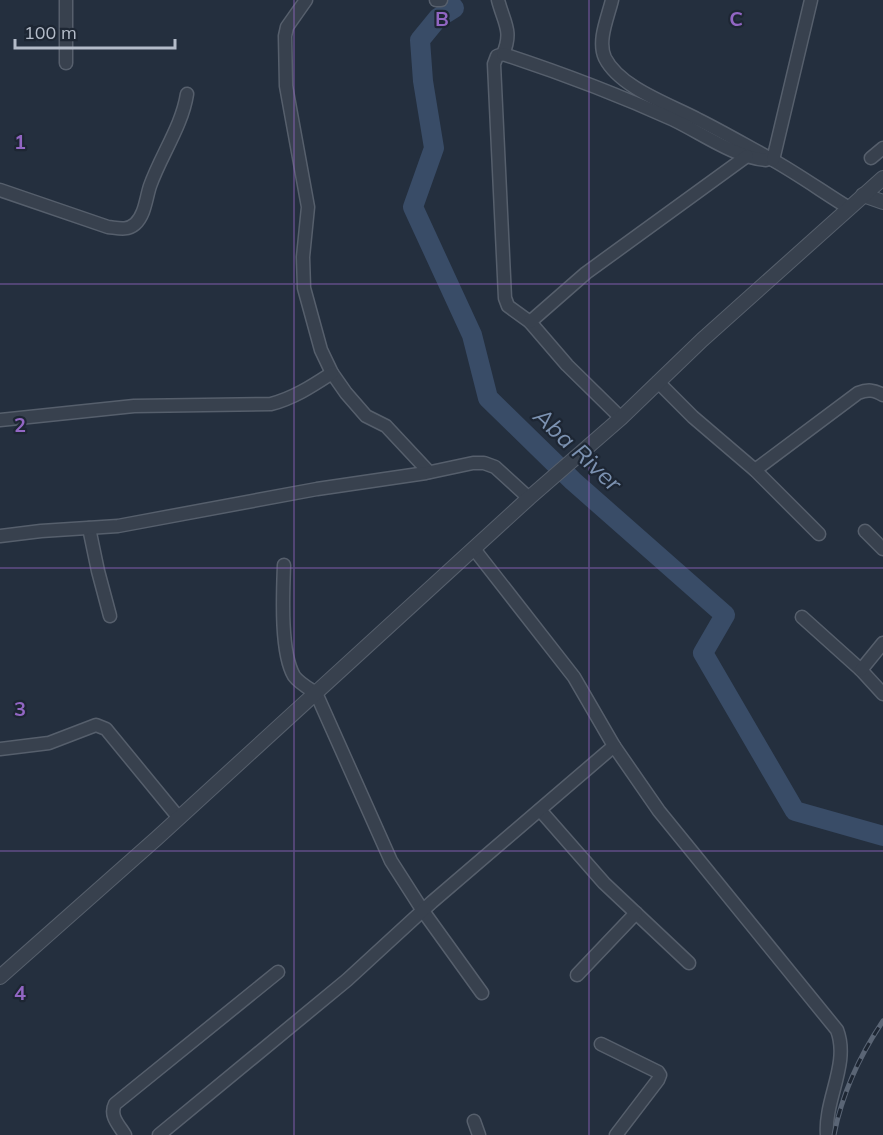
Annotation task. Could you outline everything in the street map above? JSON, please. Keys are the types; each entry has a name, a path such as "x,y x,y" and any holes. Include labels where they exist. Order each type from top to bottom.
{"street":[{"path":"66,0 66,63"},
{"path":"306,0 287,27 285,36 286,86 308,207 303,257 304,288 319,343 332,373 359,410 386,426 429,472"},
{"path":"436,0 441,0"},
{"path":"498,0 509,34 509,41 503,54"},
{"path":"612,0 602,46 613,71 640,90 773,160 849,208"},
{"path":"773,160 812,0"},
{"path":"621,418 567,365 530,322 508,306 503,285 504,257 494,64 497,56 503,54 593,86 674,120 747,156 773,160"},
{"path":"0,190 108,227 131,228 141,216 158,163 181,118 187,94"},
{"path":"871,158 883,148"},
{"path":"530,322 586,273 747,156"},
{"path":"0,977 179,818 883,178"},
{"path":"863,195 883,202"},
{"path":"0,420 134,406 271,404 301,393 332,373"},
{"path":"658,382 693,417 756,470 819,534"},
{"path":"756,470 858,393 874,390 883,396"},
{"path":"0,536 118,526 472,463 484,463 495,467 529,498"},
{"path":"89,528 111,616"},
{"path":"865,531 883,549"},
{"path":"474,549 574,677 614,746 659,811 837,1030 842,1043 826,1121 827,1135"},
{"path":"284,565 283,614 287,648 294,676 316,693 391,861 423,911 482,993"},
{"path":"802,618 861,670 883,694"},
{"path":"861,670 883,643"},
{"path":"0,749 49,743 101,725 179,818"},
{"path":"159,1135 347,980 614,746"},
{"path":"540,810 604,883 689,963"},
{"path":"577,975 636,913"},
{"path":"125,1135 113,1115 115,1104 278,972"},
{"path":"601,1044 660,1075 616,1135"},
{"path":"474,1121 479,1135"}],"waterway":[{"name":"Aba River","path":"446,0 454,8 438,18 420,40 423,81 434,148 413,207 472,335 488,398 573,481 725,615 703,653 795,811 883,836"}],"railway":[{"path":"834,1135 853,1075 883,1021"}]}
